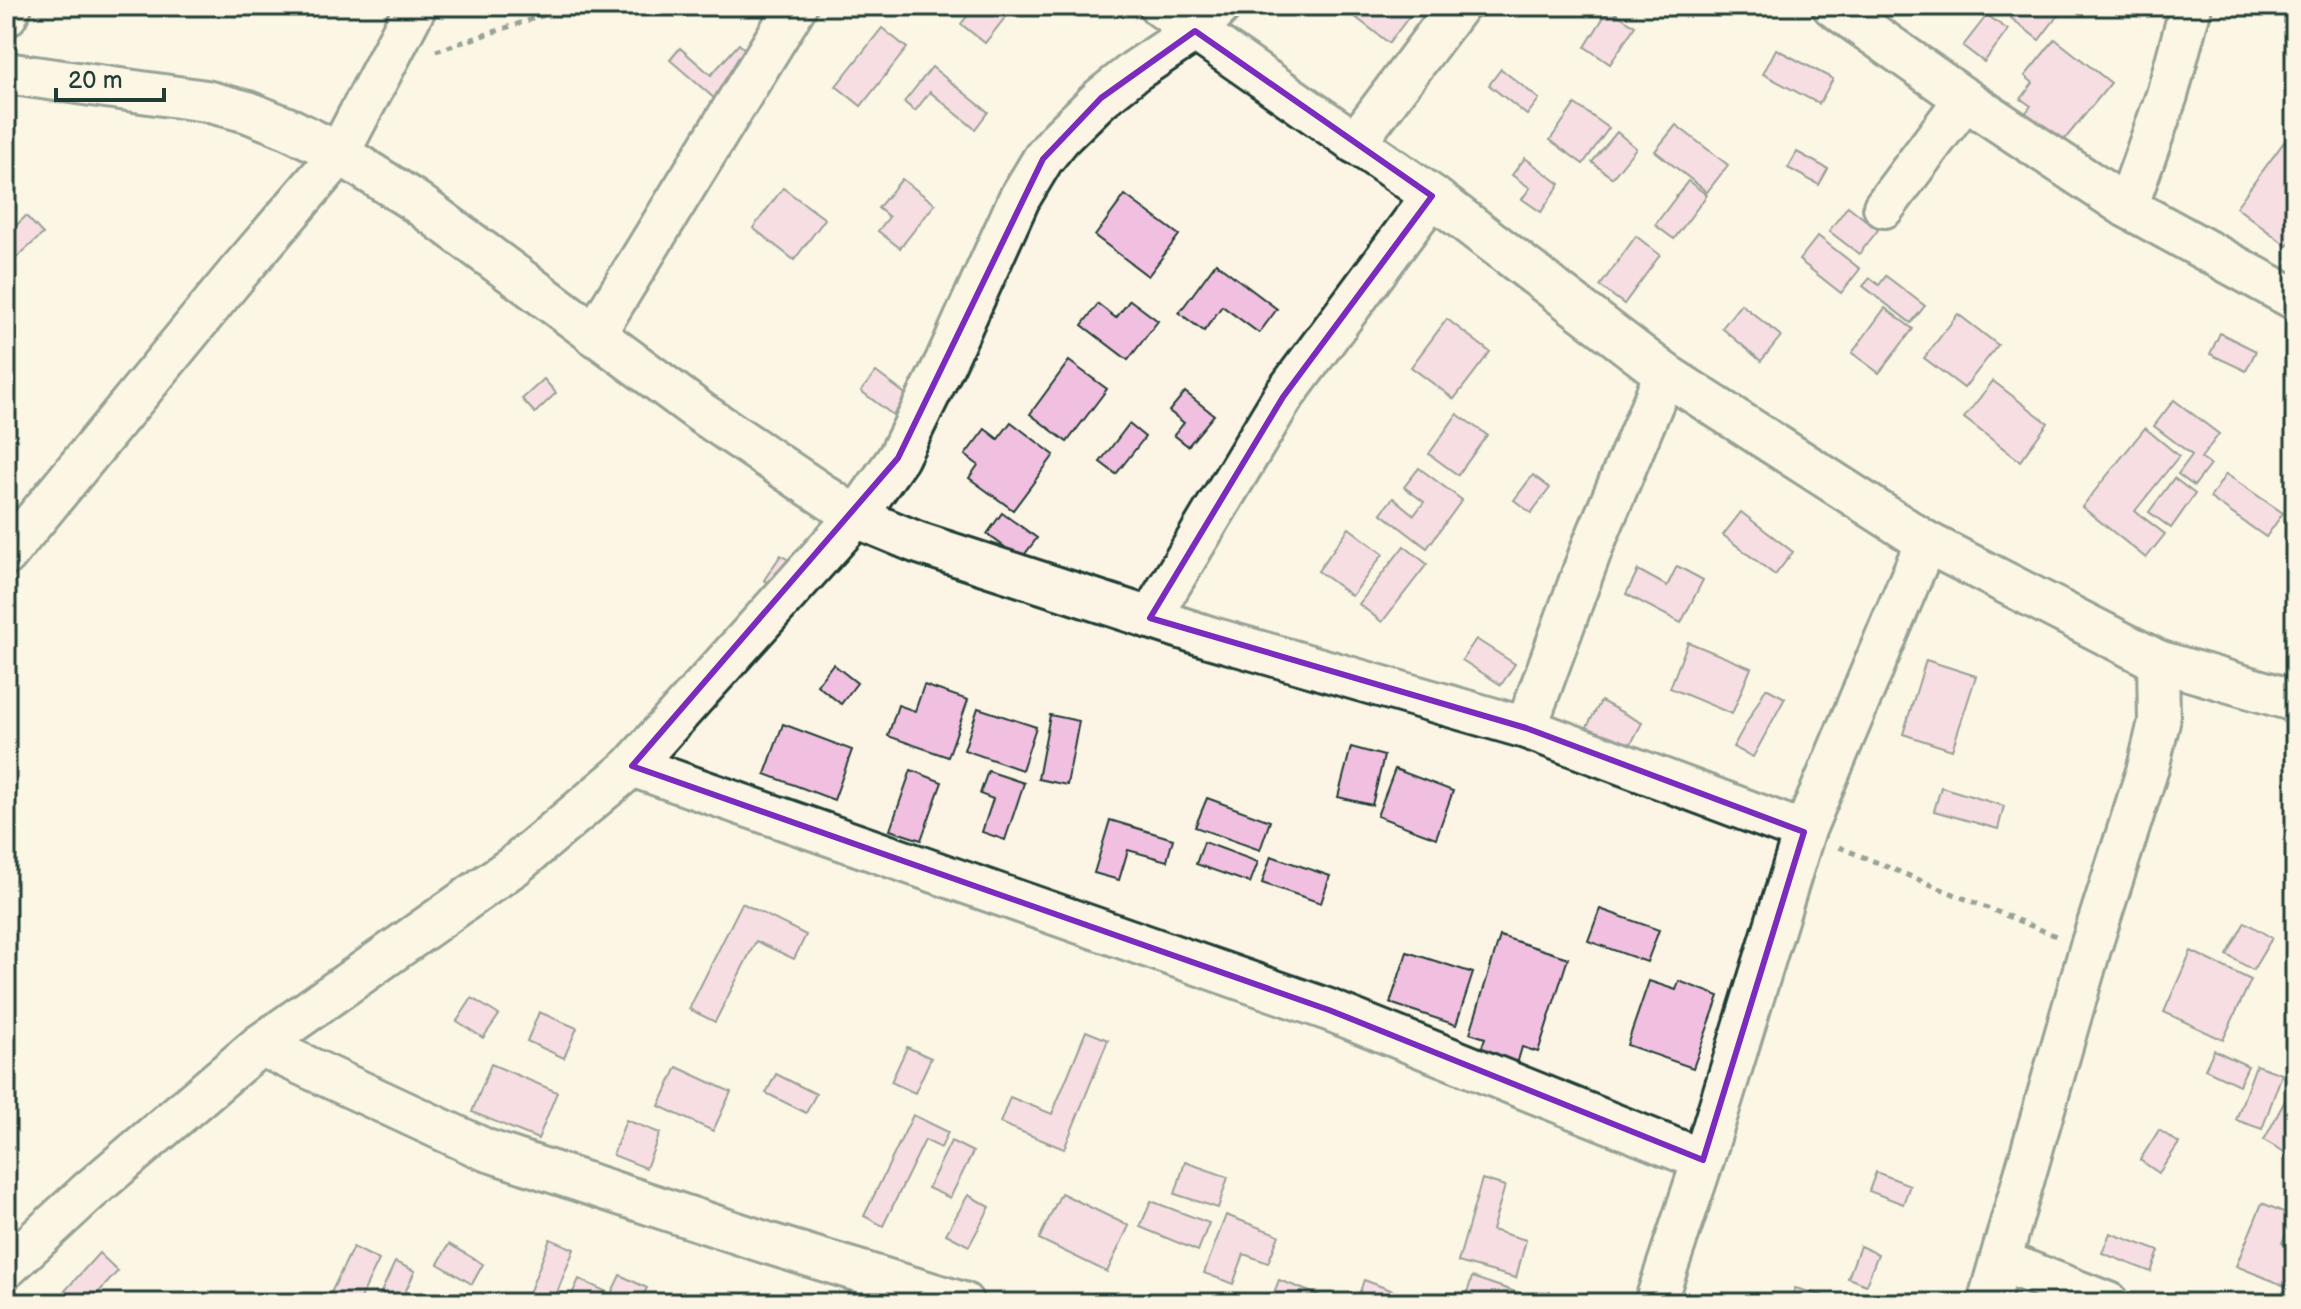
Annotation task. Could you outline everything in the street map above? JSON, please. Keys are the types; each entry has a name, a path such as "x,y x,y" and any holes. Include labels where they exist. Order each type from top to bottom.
{"street":[{"path":"6,16 11,6"},
{"path":"6,555 339,153 416,6"},
{"path":"594,335 796,6"},
{"path":"1160,6 1208,19 1355,143 1432,196 1665,374 1926,542 2158,661 2295,701"},
{"path":"1355,143 1458,6"},
{"path":"1833,6 2127,207 2295,299"},
{"path":"2127,207 2167,95 2191,6"},
{"path":"6,1268 88,1192 260,1045 515,865 632,766 856,517 898,458 920,418 1019,199 1043,159 1101,98 1208,19"},
{"path":"6,73 206,101 276,123 339,153 416,202 700,412 856,517 916,542 1209,637 1526,728 1804,832"},
{"path":"1884,207 1965,99"},
{"path":"1150,618 1283,397 1432,196"},
{"path":"1526,728 1593,545 1665,374"},
{"path":"1655,1303 1703,1160 1804,832 1926,542"},
{"path":"1988,1303 2090,949 2148,768 2159,722 2158,661"},
{"path":"632,766 1329,1010 1703,1160"},
{"path":"260,1045 486,1150 668,1211 963,1303"},
{"path":"2001,1261 2108,1303"}],"path":[{"path":"382,69 572,6"},
{"path":"1804,832 2005,917 2090,949"}],"highlighted area":[{"path":"1195,31 1432,196 1283,397 1150,618 1526,728 1804,832 1703,1160 1329,1010 632,766 898,458 1043,159 1101,98"}],"building":[{"path":"975,6 1014,6 985,43 961,24"},
{"path":"1341,6 1417,6 1389,43"},
{"path":"2020,6 2065,6 2039,40 2011,18"},
{"path":"1609,9 1635,26 1610,64 1585,47"},
{"path":"1987,15 2008,30 1984,62 1963,46"},
{"path":"882,28 907,48 861,106 836,86"},
{"path":"2055,39 2111,83 2060,145 2023,116 2031,106 2021,99 2033,83 2025,76"},
{"path":"739,44 753,56 715,99 670,60 680,48 711,75"},
{"path":"1776,49 1833,79 1819,104 1763,74"},
{"path":"932,67 988,112 975,129 930,92 915,111 904,102"},
{"path":"1501,69 1539,99 1527,115 1489,85"},
{"path":"1575,104 1609,128 1583,164 1550,140"},
{"path":"1676,125 1728,165 1707,192 1655,151"},
{"path":"1617,132 1636,148 1612,178 1592,162"},
{"path":"2287,138 2295,144 2295,236 2287,246 2236,207"},
{"path":"1797,152 1828,169 1819,185 1788,168"},
{"path":"1525,158 1560,184 1541,212 1522,199 1530,188 1512,175"},
{"path":"902,179 935,204 900,248 878,231 889,217 878,208"},
{"path":"1688,181 1707,195 1674,239 1655,225"},
{"path":"783,188 825,219 794,260 753,228"},
{"path":"1125,195 1179,235 1148,276 1095,236"},
{"path":"1848,206 1878,230 1859,254 1829,231"},
{"path":"26,216 43,234 6,267 6,235"},
{"path":"1636,236 1660,255 1624,304 1600,286"},
{"path":"1818,236 1860,269 1841,293 1799,260"},
{"path":"1216,263 1277,309 1259,333 1222,306 1204,331 1179,313"},
{"path":"1886,276 1925,306 1911,323 1863,286 1870,278 1879,285"},
{"path":"1130,300 1158,321 1128,360 1082,325 1098,304 1116,318"},
{"path":"1741,304 1781,336 1761,361 1722,328"},
{"path":"1885,308 1913,329 1879,373 1852,353"},
{"path":"1958,314 1998,345 1964,388 1924,358"},
{"path":"1447,319 1490,352 1454,399 1411,367"},
{"path":"2220,333 2256,351 2246,371 2210,354"},
{"path":"1069,361 1107,389 1067,442 1030,414"},
{"path":"876,372 908,396 893,415 861,391"},
{"path":"544,379 556,393 535,413 522,399"},
{"path":"1993,381 2048,423 2020,461 1964,418"},
{"path":"1185,392 1214,415 1188,446 1174,435 1184,423 1169,411"},
{"path":"2174,400 2219,434 2201,458 2210,465 2194,486 2178,474 2192,455 2154,426"},
{"path":"1457,414 1487,435 1458,475 1429,454"},
{"path":"1011,422 1054,455 1013,510 969,478 978,465 965,455 985,429 998,439"},
{"path":"1129,424 1145,437 1116,474 1100,462"},
{"path":"2145,428 2179,456 2135,511 2165,534 2146,558 2082,507"},
{"path":"1419,468 1462,500 1427,548 1381,513 1393,498 1414,515 1424,502 1404,487"},
{"path":"2226,474 2283,513 2266,537 2210,498"},
{"path":"1533,475 1550,488 1531,513 1514,500"},
{"path":"2174,478 2195,494 2171,528 2149,512"},
{"path":"1741,512 1793,552 1775,575 1723,535"},
{"path":"1002,513 1037,538 1021,559 987,534"},
{"path":"1349,528 1383,554 1352,596 1318,571"},
{"path":"1404,546 1427,564 1382,622 1359,604"},
{"path":"781,555 794,564 777,588 764,580"},
{"path":"1677,566 1703,580 1681,623 1626,594 1638,570 1667,586"},
{"path":"1476,639 1515,664 1501,685 1462,660"},
{"path":"1688,642 1751,668 1732,714 1670,688"},
{"path":"1926,660 1976,676 1952,750 1903,734"},
{"path":"833,664 857,683 841,704 817,685"},
{"path":"924,685 968,700 948,757 888,736 898,705 915,711"},
{"path":"1766,688 1785,698 1753,757 1733,747"},
{"path":"1601,701 1642,723 1625,755 1584,732"},
{"path":"978,708 1036,727 1022,770 964,750"},
{"path":"1050,715 1079,721 1067,785 1038,779"},
{"path":"783,724 852,750 834,800 765,774"},
{"path":"1351,747 1384,756 1372,805 1338,797"},
{"path":"1395,769 1453,791 1436,838 1377,816"},
{"path":"911,770 942,782 921,840 890,830"},
{"path":"988,771 1024,783 1005,840 982,832 993,799 980,794"},
{"path":"1941,787 2004,806 1998,829 1934,811"},
{"path":"1207,798 1270,821 1260,850 1195,827"},
{"path":"1110,820 1173,839 1167,861 1128,850 1119,880 1094,873"},
{"path":"1204,842 1258,862 1250,883 1196,864"},
{"path":"1271,856 1330,876 1321,903 1262,883"},
{"path":"742,903 806,935 794,959 756,941 715,1022 689,1009"},
{"path":"1600,909 1659,930 1647,962 1588,941"},
{"path":"2245,922 2272,938 2253,970 2227,955"},
{"path":"1500,936 1568,958 1538,1052 1522,1047 1517,1064 1480,1052 1485,1038 1470,1033"},
{"path":"2191,951 2251,980 2223,1040 2164,1012"},
{"path":"1407,952 1473,973 1456,1025 1390,1003"},
{"path":"1649,981 1676,990 1679,981 1719,996 1693,1068 1627,1045"},
{"path":"472,998 499,1015 483,1038 457,1021"},
{"path":"539,1012 577,1028 564,1058 527,1041"},
{"path":"1086,1031 1108,1040 1064,1149 1000,1123 1010,1097 1052,1114"},
{"path":"907,1047 931,1058 915,1093 891,1082"},
{"path":"2214,1050 2248,1066 2239,1085 2205,1069"},
{"path":"491,1064 557,1092 538,1139 472,1112"},
{"path":"2256,1065 2282,1074 2262,1129 2236,1120"},
{"path":"677,1067 731,1092 713,1131 659,1106"},
{"path":"776,1074 816,1094 806,1113 766,1093"},
{"path":"2288,1095 2295,1099 2295,1158 2264,1140"},
{"path":"913,1115 948,1132 941,1148 925,1140 883,1226 864,1216"},
{"path":"626,1120 660,1133 646,1168 613,1155"},
{"path":"2159,1130 2179,1143 2159,1173 2140,1160"},
{"path":"951,1141 973,1152 950,1198 928,1188"},
{"path":"1185,1162 1228,1177 1218,1208 1175,1194"},
{"path":"1876,1172 1910,1185 1903,1204 1869,1191"},
{"path":"1482,1179 1505,1186 1492,1230 1526,1240 1516,1278 1458,1262"},
{"path":"1061,1193 1129,1226 1107,1272 1039,1239"},
{"path":"968,1195 990,1207 969,1246 946,1234"},
{"path":"1151,1201 1209,1223 1198,1251 1140,1227"},
{"path":"2262,1203 2293,1216 2282,1243 2295,1249 2295,1290 2236,1266"},
{"path":"1226,1215 1279,1235 1268,1263 1244,1254 1233,1284 1204,1273"},
{"path":"2110,1233 2159,1251 2151,1272 2102,1253"},
{"path":"550,1239 574,1249 553,1303 545,1303 528,1296"},
{"path":"449,1244 483,1264 472,1284 438,1264"},
{"path":"1860,1246 1878,1254 1866,1285 1848,1278"},
{"path":"353,1247 379,1260 361,1297 373,1303 326,1303"},
{"path":"99,1253 118,1271 89,1303 54,1303"},
{"path":"395,1262 415,1271 400,1303 376,1303"},
{"path":"620,1275 647,1288 639,1303 568,1303 579,1279 611,1294"},
{"path":"1472,1277 1533,1298 1532,1303 1464,1303"},
{"path":"1279,1280 1336,1302 1336,1303 1270,1303"},
{"path":"1364,1280 1425,1303 1356,1303"},
{"path":"1795,1288 1824,1296 1822,1303 1791,1303"}]}
